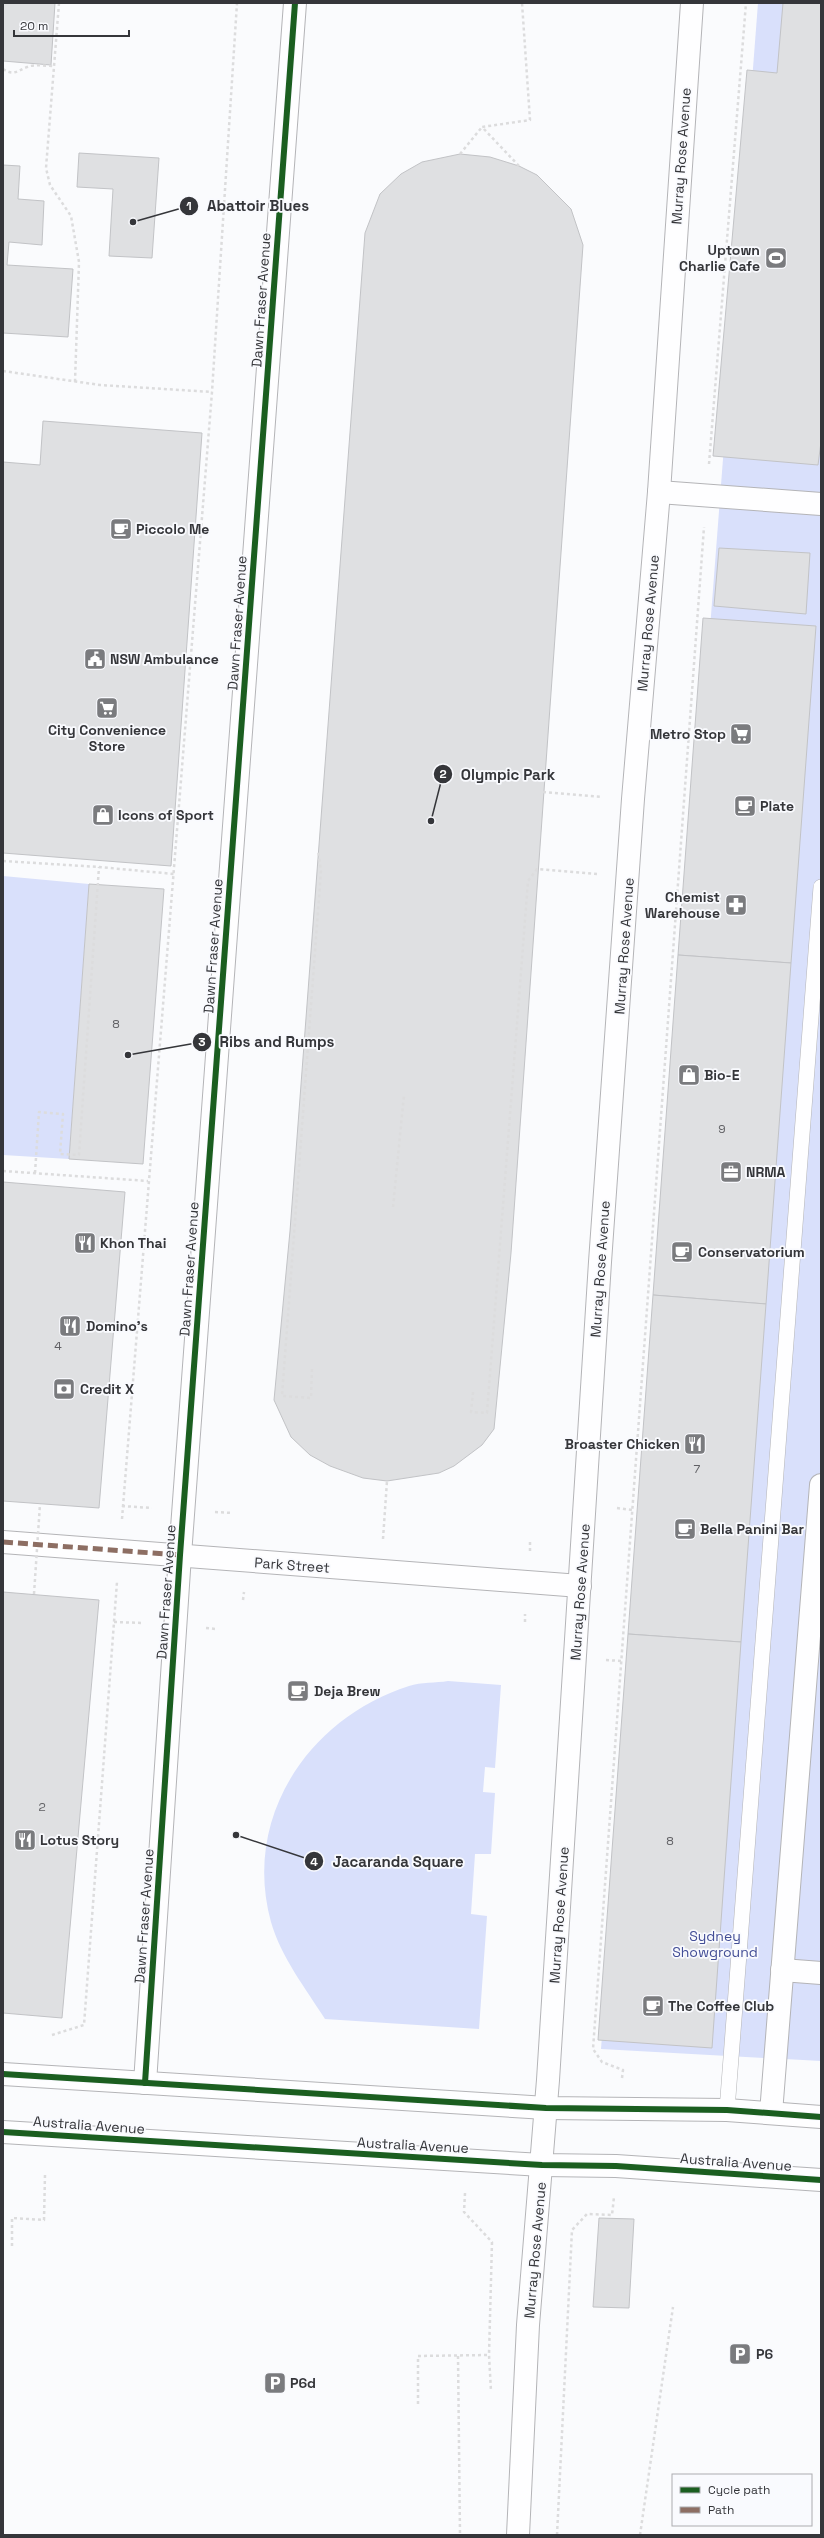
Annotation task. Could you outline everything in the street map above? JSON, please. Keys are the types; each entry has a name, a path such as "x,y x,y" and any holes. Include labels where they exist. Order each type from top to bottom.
{"street":[{"name":"Dawn Fraser Avenue","path":"145,2083 180,1555 295,3"},
{"name":"Murray Rose Avenue","path":"518,2535 528,2325 546,2108 600,1262 629,878 633,799 659,492 692,3"},
{"path":"659,492 707,497 821,504"},
{"path":"771,2113 821,1485"},
{"name":"Park Street","path":"3,1542 580,1586"},
{"path":"782,1970 821,1973"},
{"path":"3,2074 546,2108 727,2110 821,2117"},
{"name":"Australia Avenue","path":"3,2132 542,2165 616,2166 821,2180"}],"lane":[{"path":"727,2110 821,887"}],"path":[{"path":"59,3 46,168 50,185 71,216 79,262 75,382"},
{"path":"121,1525 212,392 237,3"},
{"path":"460,154 482,127 530,120 522,3"},
{"path":"622,2085 623,2070 602,2062 593,2049 707,497 746,3"},
{"path":"3,70 8,73 18,73 28,66 54,66"},
{"path":"482,127 519,166"},
{"path":"3,371 75,382 212,392"},
{"path":"543,792 633,799"},
{"path":"312,1369 310,1398 282,1396 321,871 318,850"},
{"path":"3,861 99,867 174,874"},
{"path":"35,1173 39,1112 63,1114 60,1154 79,1155 99,867"},
{"path":"473,1392 471,1412 487,1413 528,881 537,869 629,878"},
{"path":"393,1206 404,1095"},
{"path":"3,1171 148,1180"},
{"path":"380,1571 387,1481"},
{"path":"34,1594 40,1504"},
{"path":"122,1506 146,1508"},
{"path":"620,1509 632,1510"},
{"path":"52,2035 84,2025 118,1576"},
{"path":"114,1622 138,1623"},
{"path":"609,1660 621,1661"},
{"path":"12,2246 12,2218 44,2220 45,2175"},
{"path":"464,2190 464,2212 492,2242 489,2355 491,2394"},
{"path":"557,2535 572,2230 587,2214 612,2215"},
{"path":"640,2535 673,2307"},
{"path":"418,2404 418,2356 489,2355"},
{"path":"458,2356 460,2535"}],"green space":[{"name":"Sydney Showground","path":"758,3 821,3 821,2061 601,2049"},
{"path":"3,876 89,884 69,1159 3,1155"},
{"path":"448,1681 501,1685 495,1768 485,1767 483,1792 495,1793 491,1854 475,1854 471,1914 487,1916 479,2029 325,2019 287,1960 275,1935 271,1922 265,1883 266,1845 276,1810 292,1777 314,1747 341,1722 373,1701 409,1686"}],"building":[{"path":"3,3 55,3 51,65 3,61"},
{"name":"Uptown Charlie Cafe","path":"783,3 821,3 821,442 818,465 713,456 747,70 777,73"},
{"path":"79,153 159,158 152,258 109,256 113,189 77,187"},
{"path":"460,154 490,157 519,166 537,175 571,209 583,245 511,1253 494,1429 482,1445 454,1466 439,1473 387,1481 363,1478 330,1466 310,1455 291,1437 274,1400 290,1231 365,233 380,194 401,174 422,162"},
{"path":"3,165 20,166 18,199 44,201 42,245 9,242 7,265 73,269 68,337 3,333"},
{"name":"NSW Ambulance","path":"43,421 202,433 171,866 3,853 3,462 40,465"},
{"path":"719,548 810,553 806,614 714,606"},
{"path":"703,618 816,626 791,963 678,955"},
{"path":"89,884 164,889 143,1164 69,1159"},
{"path":"678,955 791,963 766,1304 653,1295"},
{"path":"3,1182 125,1192 99,1508 3,1501"},
{"path":"653,1295 766,1304 741,1642 628,1634"},
{"path":"3,1592 99,1600 62,2018 3,2013"},
{"path":"628,1634 741,1642 712,2048 598,2040"},
{"path":"599,2218 634,2219 629,2308 593,2307"}],"marked path":[{"path":"3,1542 180,1555"}],"cycle path":[{"path":"145,2083 180,1555 295,3"},
{"path":"3,2074 546,2108 727,2110 821,2117"},
{"path":"3,2132 542,2165 616,2166 821,2180"}],"place":[{"name":"Abattoir Blues","path":"133,222"},
{"name":"Uptown Charlie Cafe","path":"776,258"},
{"name":"Piccolo Me","path":"121,529"},
{"name":"NSW Ambulance","path":"95,659"},
{"name":"City Convenience Store","path":"107,708"},
{"name":"Metro Stop","path":"741,734"},
{"name":"Plate","path":"745,806"},
{"name":"Icons of Sport","path":"103,815"},
{"name":"Olympic Park","path":"431,821"},
{"name":"Chemist Warehouse","path":"736,905"},
{"name":"Ribs and Rumps","path":"128,1055"},
{"name":"Bio-E","path":"689,1075"},
{"name":"NRMA","path":"731,1172"},
{"name":"Khon Thai","path":"85,1243"},
{"name":"Conservatorium","path":"682,1252"},
{"name":"Domino's","path":"70,1326"},
{"name":"Credit X","path":"64,1389"},
{"name":"Broaster Chicken","path":"695,1444"},
{"name":"Bella Panini Bar","path":"685,1529"},
{"name":"Deja Brew","path":"298,1691"},
{"name":"Jacaranda Square","path":"236,1835"},
{"name":"Lotus Story","path":"25,1840"},
{"name":"The Coffee Club","path":"653,2006"},
{"name":"P6","path":"740,2354"},
{"name":"P6d","path":"275,2383"}]}
